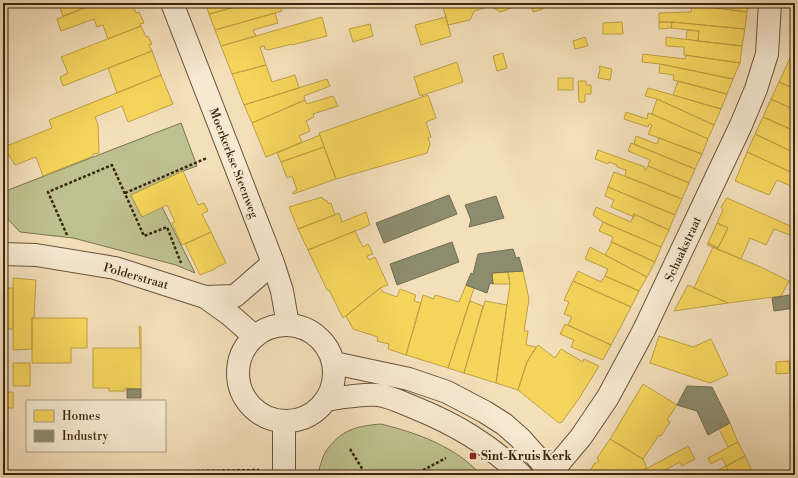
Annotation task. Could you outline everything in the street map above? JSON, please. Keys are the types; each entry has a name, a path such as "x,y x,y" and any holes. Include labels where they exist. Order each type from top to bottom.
{"street":[{"name":"Moerkerkse Steenweg","path":"172,3 273,263 282,291 288,325"},
{"name":"Schaakstraat","path":"551,474 581,437 608,397 644,330 741,125 756,89 767,54 770,3"},
{"name":"Polderstraat","path":"3,254 36,255 115,268 172,286 205,297 229,314 254,336"},
{"path":"205,297 236,296 273,263"},
{"path":"288,325 302,327 316,335 327,347 334,364 333,383 326,400 318,410 297,420 284,422 274,420 259,413 245,399 238,380 239,363 245,347 254,336 271,327 288,325"},
{"path":"334,364 409,379 447,392 504,424 520,438 551,474"},
{"path":"326,400 352,396 380,395 406,404 453,425 478,440 508,462 521,475"},
{"path":"284,422 284,472"}],"path":[{"path":"124,193 228,148"},
{"path":"80,263 48,192 112,165 144,236 167,227 183,268 172,286"},
{"path":"350,449 366,475"},
{"path":"414,475 446,458"},
{"path":"167,473 198,471 284,472"}],"green space":[{"path":"181,123 197,166 131,195 142,217 162,207 195,273 176,265 73,238 20,232 3,214 3,192"},
{"path":"381,424 422,436 447,448 471,465 481,475 317,475 326,451 337,438 350,430 364,426"}],"building: Homes":[{"path":"58,3 97,3 63,16"},
{"path":"97,3 132,3 136,13 139,12 144,23 140,24 141,26 108,39 103,25 97,27 94,19 61,31 57,19"},
{"path":"205,3 250,3 209,14"},
{"path":"250,3 279,3 282,11 215,30 209,14"},
{"path":"442,3 519,3 520,5 500,12 491,6 474,11 470,20 448,25"},
{"path":"542,3 543,9 533,12 531,4"},
{"path":"713,3 748,3 747,12 712,7"},
{"path":"795,3 795,24 791,24"},
{"path":"692,5 747,12 745,29 659,22 659,13 691,12"},
{"path":"275,13 278,23 253,30 256,36 221,46 215,30"},
{"path":"322,17 327,36 268,50 265,49 264,46 260,47 266,65 232,74 221,46"},
{"path":"446,17 451,36 421,45 415,25"},
{"path":"622,22 623,34 603,34 603,23"},
{"path":"659,22 672,22 671,28 659,29"},
{"path":"672,22 745,29 742,46 698,41 699,31 671,28"},
{"path":"370,24 373,36 353,42 349,29"},
{"path":"791,24 795,24 795,54 792,54"},
{"path":"141,26 146,37 148,36 152,44 149,45 152,51 63,86 60,77 68,73 61,57"},
{"path":"687,30 699,31 698,41 686,39"},
{"path":"585,37 588,46 575,49 573,41"},
{"path":"666,37 742,46 740,63 684,55 684,47 666,46"},
{"path":"152,51 161,75 117,93 108,68"},
{"path":"503,53 507,68 497,71 493,56"},
{"path":"643,54 685,59 686,55 740,63 733,79 660,64 642,62"},
{"path":"792,54 795,54 795,89 779,82"},
{"path":"457,62 463,82 420,96 414,77"},
{"path":"660,64 733,79 727,94 673,80 674,75 659,73"},
{"path":"266,65 272,82 295,75 299,88 244,105 232,74"},
{"path":"599,66 612,69 610,80 598,78 600,69"},
{"path":"161,75 173,104 128,122 122,106 95,117 98,125 99,153 93,154 93,156 43,176 36,157 15,165 4,147 52,128 49,120"},
{"path":"558,78 573,78 573,90 558,90"},
{"path":"327,79 330,86 304,96 305,100 252,123 244,105"},
{"path":"578,81 586,81 586,85 591,85 591,94 585,94 585,102 579,102"},
{"path":"678,81 727,94 721,109 673,95"},
{"path":"779,82 795,89 795,110 771,99"},
{"path":"648,88 721,109 714,125 657,99 645,96"},
{"path":"428,95 436,118 426,122 431,137 428,138 430,144 427,153 336,179 319,133"},
{"path":"333,96 338,106 313,114 314,117 306,121 310,131 299,136 302,142 266,157 252,123 305,100 307,104"},
{"path":"657,99 714,125 708,139 652,114"},
{"path":"771,99 795,110 795,131 763,117"},
{"path":"626,112 647,119 648,113 652,114 708,139 702,154 648,134 652,125 649,124 648,127 624,119"},
{"path":"763,117 795,131 795,153 755,134"},
{"path":"755,134 795,153 795,174 747,152"},
{"path":"320,135 324,147 281,162 277,153"},
{"path":"636,136 657,144 659,138 702,154 695,169 634,144"},
{"path":"631,143 695,169 689,183 648,166 650,160 628,151"},
{"path":"324,147 336,179 293,194 293,192 297,190 292,176 287,178 281,162"},
{"path":"598,150 645,167 644,169 646,170 648,166 689,183 682,199 625,176 626,170 617,167 617,165 609,162 608,164 595,159"},
{"path":"747,152 795,174 795,188 777,180 769,195 735,181"},
{"path":"183,171 198,205 204,203 208,211 202,214 211,232 182,245 172,223 175,222 167,205 142,217 131,195"},
{"path":"614,172 682,199 675,215 608,187"},
{"path":"608,187 675,215 669,230 634,214 634,217 611,207 614,200 605,196"},
{"path":"322,197 329,204 331,203 335,215 298,229 289,207"},
{"path":"727,198 795,228 795,237 774,229 766,245 750,238 741,259 707,245 708,243 718,248 728,228 717,223 723,210 721,207"},
{"path":"596,207 631,222 634,214 669,230 661,247 603,222 593,215"},
{"path":"366,212 370,225 308,250 298,229 339,213 342,222"},
{"path":"603,222 661,247 655,262 611,242 613,237 599,231"},
{"path":"717,223 728,228 718,248 708,243"},
{"path":"355,231 363,247 368,244 373,254 367,256 369,260 375,257 388,285 380,288 343,318 329,290 327,290 308,250"},
{"path":"211,232 226,263 200,275 185,244"},
{"path":"612,242 655,262 647,277 605,255"},
{"path":"590,247 647,277 639,291 605,276 608,269 585,259"},
{"path":"713,247 763,268 789,281 781,296 728,303 694,288"},
{"path":"523,271 529,299 524,331 528,331 526,345 536,347 527,362 518,390 496,383 510,284 508,272"},
{"path":"578,271 601,282 605,276 639,291 631,307 573,281"},
{"path":"508,272 510,284 493,284 492,273"},
{"path":"13,278 36,280 34,318 32,318 32,349 13,350"},
{"path":"573,281 631,307 611,345 568,325 572,317 564,314 569,302 564,300"},
{"path":"466,285 474,288 448,368 406,355 423,295 434,299 435,295 459,302"},
{"path":"688,285 694,288 728,303 674,311"},
{"path":"3,288 13,288 13,329 3,329"},
{"path":"380,288 383,292 397,297 400,289 416,295 414,301 421,303 406,355 388,349 389,344 377,341 378,337 353,329 346,316"},
{"path":"470,301 483,306 464,373 448,368"},
{"path":"485,301 507,305 496,383 464,373"},
{"path":"32,318 87,318 87,348 71,348 71,363 32,363"},
{"path":"565,324 611,345 603,360 571,347 574,340 560,334"},
{"path":"139,326 141,327 141,389 125,388 125,391 109,391 109,388 93,388 93,348 140,348"},
{"path":"659,336 693,347 711,339 728,375 710,383 650,363"},
{"path":"538,345 555,358 561,349 583,362 584,359 599,366 578,400 562,422 559,423 518,390 527,362"},
{"path":"789,361 790,373 776,374 776,362"},
{"path":"13,363 30,363 30,386 13,386"},
{"path":"643,384 677,405 667,420 670,422 661,436 659,435 643,459 610,439"},
{"path":"3,392 13,392 13,408 4,408"},
{"path":"730,423 738,442 728,447 719,429"},
{"path":"610,439 643,459 647,468 635,475 590,475 589,473 594,464 599,461 597,458"},
{"path":"738,442 745,456 726,466 722,458 711,464 708,458"},
{"path":"688,446 695,459 682,466 680,462 663,471 665,474 663,475 635,475"},
{"path":"745,456 752,471 744,475 730,475 726,466"},
{"path":"726,466 730,475 716,475 714,472"},
{"path":"235,472 235,475 199,475"}],"building: Industry":[{"path":"449,195 457,214 384,243 376,223"},
{"path":"496,196 504,218 469,227 471,220 465,205"},
{"path":"452,242 459,262 397,285 390,264"},
{"path":"513,249 516,258 519,257 523,271 492,273 493,284 490,283 487,293 466,285 471,273 473,274 478,254"},
{"path":"795,294 795,308 774,311 772,298"},
{"path":"687,386 712,387 730,423 708,435 697,411 677,405"},
{"path":"127,389 141,389 141,398 127,398"}],"place":[{"name":"Sint-Kruis Kerk","path":"473,456"}]}
